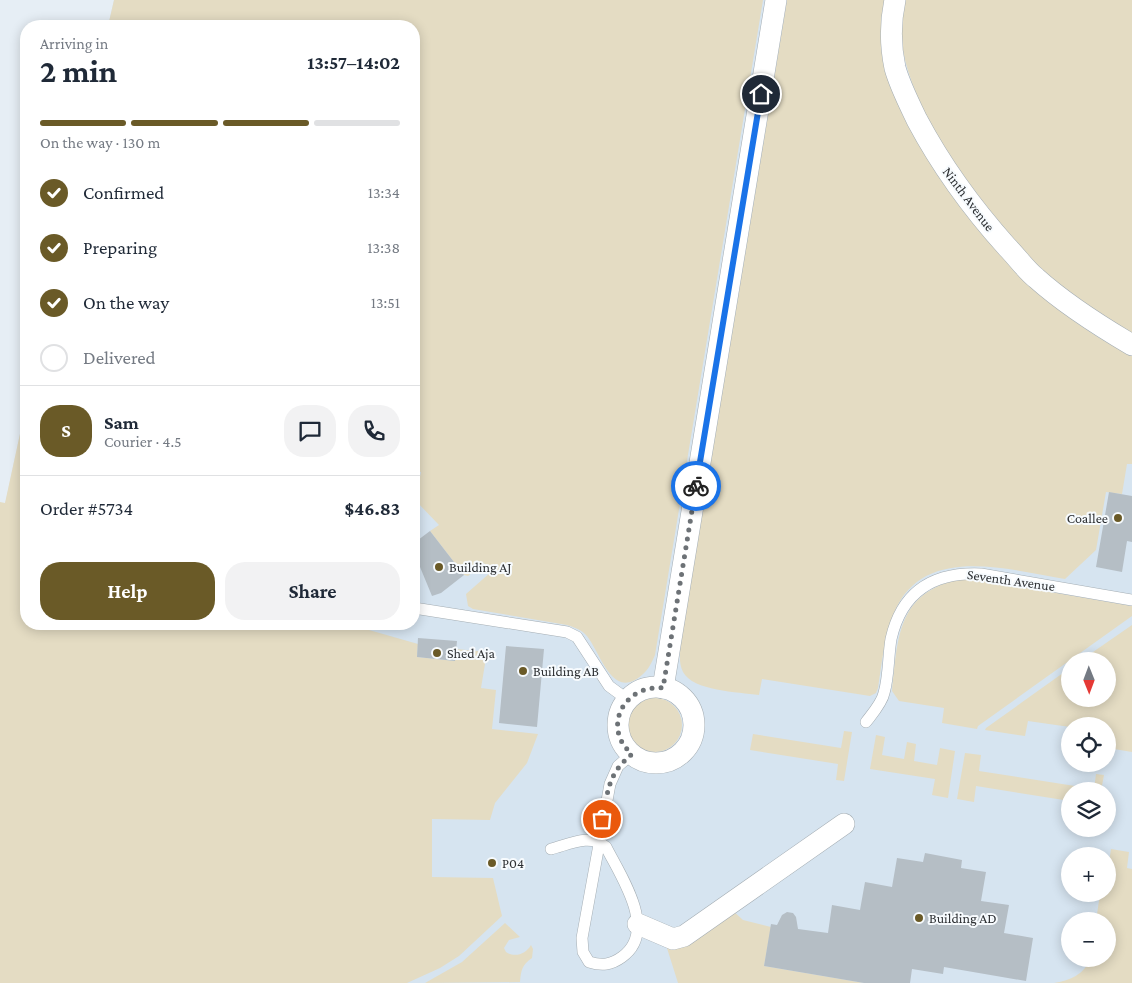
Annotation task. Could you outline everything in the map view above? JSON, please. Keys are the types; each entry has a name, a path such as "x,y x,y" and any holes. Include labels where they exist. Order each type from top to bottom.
{"street":[{"path":"663,688 776,0"},
{"name":"Ninth Avenue","path":"895,0 891,20 891,43 896,69 904,95 944,168 986,223 1034,276 1060,299 1132,346"},
{"path":"663,688 681,697 689,707 694,724 690,742 679,755 664,762 647,762 632,754 622,742 618,727 620,712 628,700 644,689 663,688"},
{"path":"638,924 673,939 684,936 844,824"}],"lane":[{"name":"Seventh Avenue","path":"866,722 884,694 891,639 903,608 914,595 942,577 961,573 981,574 1132,600"},
{"path":"420,609 500,620 572,634 583,643 610,686 628,700"},
{"path":"551,848 588,839 598,841 606,847 633,900 638,924 632,946 625,955 614,962 601,965 589,962 583,952 582,938 598,841 613,775 618,766 632,754"}],"shaded area":[{"path":"114,0 1132,0 1132,983 0,983 0,528 20,434 20,630 420,630 420,20 109,20"},
{"path":"114,0 763,0 655,655 649,667 641,676 633,681 624,683 617,680 604,666 590,640 585,634 574,627 473,609 468,606 466,594 491,572 484,563 468,576 464,575 430,531 439,525 420,505 420,20 109,20"},
{"path":"787,0 885,0 886,72 1051,303 1090,332 1132,356 1132,464 1127,464 1122,494 1106,492 1096,550 1065,579 993,567 969,566 946,569 925,577 907,591 894,613 886,641 878,688 876,693 870,696 762,679 759,695 717,690 696,683 688,678 683,672 680,663 680,649"},
{"path":"905,0 1132,0 1132,334 1077,299 1037,264 1013,240 967,183 946,152 915,90 902,45"},
{"path":"20,434 20,630 369,630 418,644 417,657 455,661 456,649 487,652 481,688 496,690 492,729 538,734 527,763 495,803 490,820 432,819 432,877 493,878 502,916 459,956 440,968 407,983 0,983 0,502 5,503"},
{"path":"960,579 976,579 1132,606 1132,616 1082,652 1061,652 1061,667 978,726 977,729 942,723 944,708 899,701 892,691 896,653 905,620 912,606 924,595 939,586"},
{"path":"1132,625 1132,752 1116,749 1116,717 1061,717 1061,726 1028,721 1025,736 985,730 1061,674 1061,708 1116,708 1116,652 1093,652"},
{"path":"650,698 660,698 674,706 680,715 682,725 680,735 674,744 660,752 650,752 640,747 633,740 628,730 628,720 633,710 640,703"},
{"path":"844,731 852,732 844,781 836,780 838,764 750,750 753,734 841,748"},
{"path":"876,735 885,737 882,755 904,759 907,742 916,744 914,761 937,765 940,748 955,751 948,798 932,795 935,779 870,769"},
{"path":"965,753 981,755 979,771 1061,784 1061,800 976,786 974,802 957,799"},
{"path":"1096,774 1104,775 1103,782 1095,782"},
{"path":"1116,850 1129,852 1127,868 1132,869 1132,983 1054,983 1076,976 1086,967 1116,967 1116,912 1097,912 1099,902 1116,902"},
{"path":"731,909 743,920 771,927 764,966 864,983 678,983 666,945"},
{"path":"505,923 520,937 509,940 504,948 506,952 517,955 526,951 531,945 533,949 532,958 523,968 520,982 425,983 462,962"}],"building":[{"name":"Coallee","path":"1109,492 1132,496 1132,542 1127,541 1122,572 1096,567"},
{"name":"Building AJ","path":"430,531 464,575 441,593 432,596 420,567 420,538"},
{"name":"Shed Aja","path":"418,638 457,641 455,661 417,657"},
{"name":"Building AB","path":"506,646 544,649 537,727 499,723"},
{"name":"Building AD","path":"925,853 962,860 961,868 986,872 981,901 1009,905 1004,933 1033,938 1026,981 944,967 943,974 912,969 910,983 864,983 764,966 771,924 777,925 782,915 787,912 793,913 796,917 798,929 828,933 832,905 860,910 865,882 892,887 897,858 923,862"}],"way so far":[{"path":"602,819 613,775 618,766 632,754 620,738 618,727 620,712 625,703 638,692 650,688 663,688 696,486"}],"place":[{"name":"Coallee","path":"1118,518"},
{"name":"Building AJ","path":"439,567"},
{"name":"Shed Aja","path":"437,653"},
{"name":"Building AB","path":"523,671"},
{"name":"P04","path":"492,863"},
{"name":"Building AD","path":"919,918"}],"route":[{"path":"696,486 761,94"}]}
